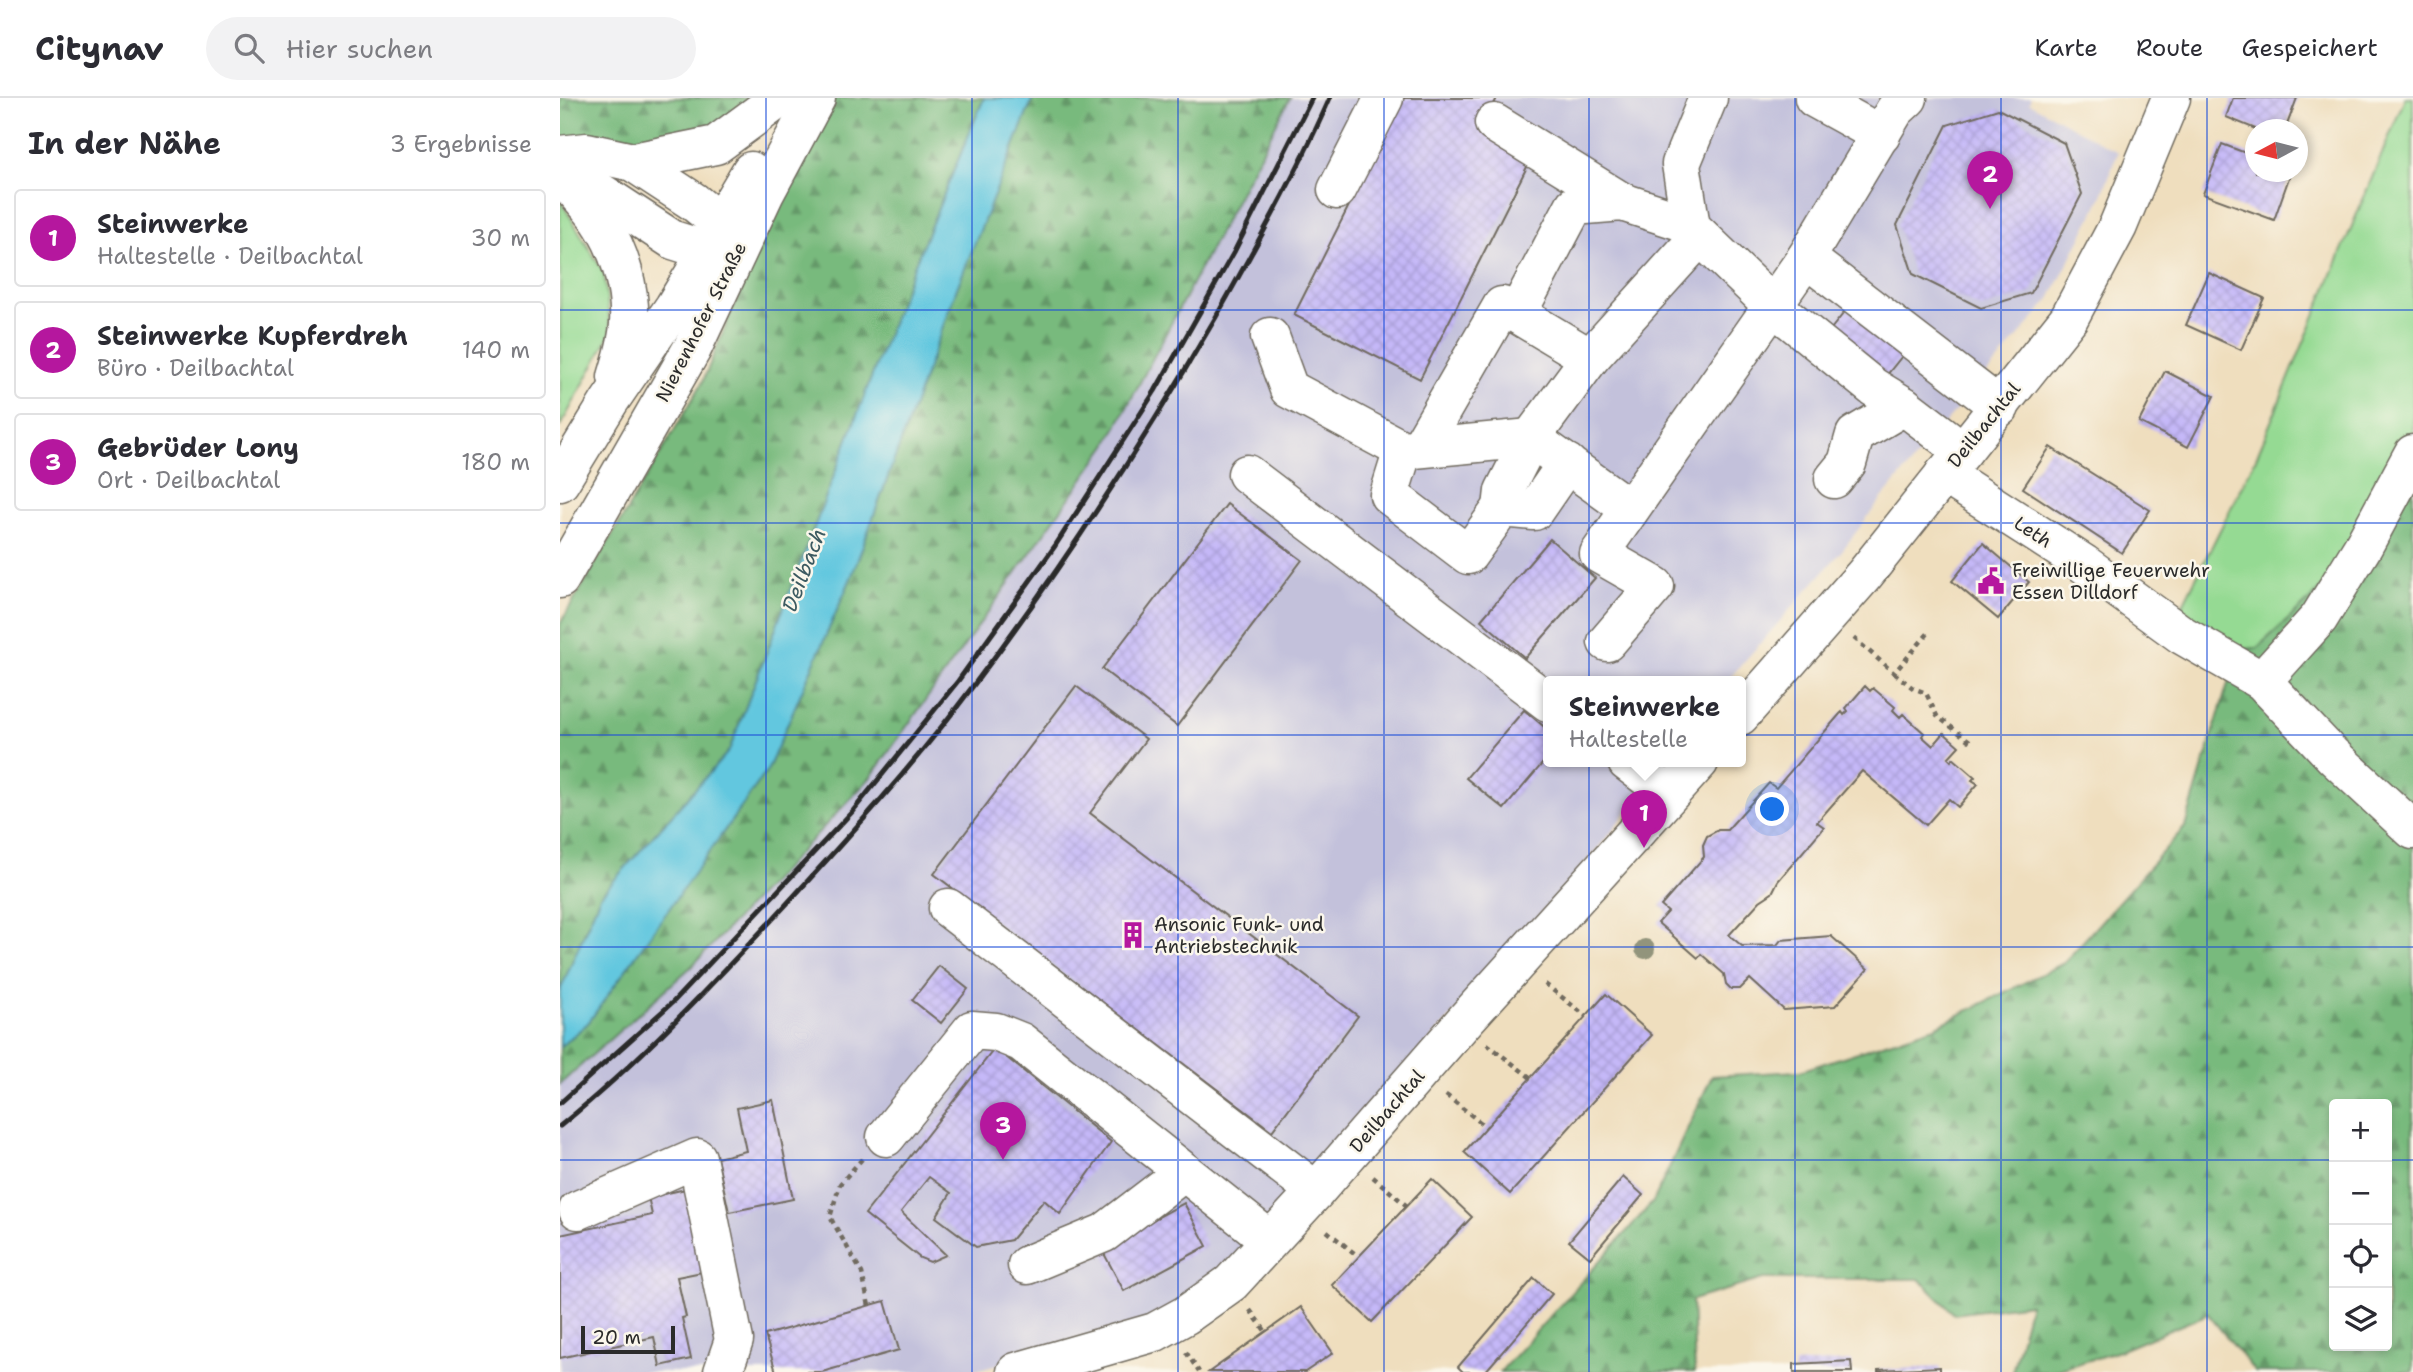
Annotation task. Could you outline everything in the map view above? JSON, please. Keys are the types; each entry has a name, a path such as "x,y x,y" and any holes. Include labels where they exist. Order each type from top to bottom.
{"street":[{"path":"633,162 716,145 780,98"},
{"name":"Nierenhofer Straße","path":"560,579 692,349 721,243 794,98"},
{"name":"Nierenhofer Straße","path":"560,482 609,402 674,307 721,243 765,193 817,98"},
{"path":"1337,190 1384,98"},
{"path":"1695,230 1681,164 1708,98"},
{"path":"1814,98 1881,135"},
{"path":"1607,642 1655,586 1599,554 1806,258 1895,110 1908,98"},
{"name":"Deilbachtal","path":"1746,709 1954,463 2069,318 2118,226 2171,98"},
{"path":"1494,123 1622,202 1695,230"},
{"path":"560,155 587,152 633,162 694,202 721,243"},
{"path":"560,166 673,240 721,243"},
{"path":"560,174 601,223 618,254 629,323 626,349 609,402"},
{"path":"1517,314 1574,206 1622,202"},
{"path":"1590,358 1502,306 1411,449 1389,495 1468,555 1502,508 1504,491 1531,438 1590,358 1695,230"},
{"name":"Leth","path":"1695,230 1772,305 1874,387 1904,406 1954,463 2084,564 2182,635 2254,677 2333,756 2413,830"},
{"path":"1806,258 2000,407"},
{"path":"1270,337 1289,390 1411,449 1531,438 1630,509"},
{"path":"1834,479 1847,463 1855,435 1904,406"},
{"path":"2254,677 2319,618 2364,545 2413,454"},
{"path":"1502,508 1534,511 1567,463"},
{"path":"1247,474 1543,698"},
{"path":"1634,767 1669,794"},
{"name":"Deilbachtal","path":"1016,1372 1155,1332 1186,1315 1231,1283 1694,767"},
{"path":"948,908 1308,1200"},
{"path":"886,1137 972,1030 996,1032 1021,1042 1270,1240"},
{"path":"578,1210 697,1158 734,1340 723,1372"},
{"path":"1027,1265 1104,1233 1184,1172"}],"path":[{"path":"1828,615 1894,673 1913,688 1926,693 1937,716 1971,742"},
{"path":"1894,673 1931,630"},
{"path":"1518,962 1586,1016"},
{"path":"1462,1024 1531,1078"},
{"path":"1419,1074 1486,1127"},
{"path":"869,1306 862,1273 830,1217 840,1184 862,1158 886,1137"},
{"path":"1347,1156 1407,1206"},
{"path":"1308,1200 1359,1257"}],"shaded area":[{"path":"1290,98 2031,98 2029,103 2118,152 2101,198 2050,299 1883,497 1840,553 1731,676 1543,676 1543,767 1658,767 1611,833 1257,1239 1152,1322 969,1372 560,1372 560,1084 692,966 870,778 1107,445"}],"green space":[{"path":"560,98 784,98 639,155 560,150"},
{"path":"820,98 984,98 910,276 729,751 600,896 560,991 560,624 702,383"},
{"path":"1033,98 1290,98 1107,445 870,778 692,966 560,1084 560,1047 588,1023 768,769 851,578 957,288"},
{"path":"2405,98 2413,98 2413,488 2311,599 2257,648 2238,650 2181,608 2256,458"},
{"path":"560,200 604,273 611,333 560,427"},
{"path":"2413,488 2413,1372 2255,1372 2208,1314 2119,1351 2051,1372 2012,1372 2030,1304 1954,1314 1919,1279 1763,1279 1692,1300 1695,1372 1500,1372 1653,1202 1712,1076 1800,1071 1935,1027 2064,963 2185,827 2238,650 2257,648 2311,599"}],"water":[{"name":"Deilbach","path":"984,98 1033,98 957,288 851,578 768,769 588,1023 560,1047 560,991 600,896 729,751 910,276"}],"building":[{"path":"1403,98 1497,98 1482,129 1533,155 1420,379 1294,315"},
{"path":"2233,98 2297,98 2289,119 2245,119 2245,125 2226,117"},
{"path":"1998,109 2064,143 2082,194 2031,293 1981,308 1913,274 1897,225 1947,125"},
{"path":"2222,144 2245,153 2245,182 2287,182 2274,220 2203,194"},
{"path":"2209,273 2264,298 2241,350 2186,325"},
{"path":"1847,309 1902,356 1886,376 1831,329"},
{"path":"2165,371 2214,396 2188,447 2139,422"},
{"path":"2050,447 2150,510 2122,553 2023,488"},
{"path":"1227,504 1302,560 1177,726 1102,669"},
{"path":"1550,539 1595,578 1525,658 1481,620"},
{"name":"Freiwillige Feuerwehr Essen Dilldorf","path":"1983,543 2029,582 1998,619 1952,581"},
{"name":"Ansonic Funk- und Antriebstechnik","path":"1076,686 1146,739 1090,813 1358,1016 1272,1131 934,874"},
{"path":"1865,686 1870,691 1873,688 1895,707 1893,710 1900,717 1903,714 1924,733 1922,736 1933,746 1944,733 1959,746 1948,758 1951,761 1953,758 1975,777 1972,780 1978,784 1958,807 1949,799 1926,825 1862,771 1817,822 1824,827 1778,881 1772,893 1760,901 1729,935 1742,946 1777,945 1781,940 1831,936 1868,969 1835,1006 1784,1010 1750,979 1740,989 1731,989 1726,984 1724,974 1701,954 1698,958 1658,923 1668,912 1661,906 1704,857 1703,845 1707,836 1718,830 1727,830 1769,783 1776,788 1840,714 1842,712 1844,715 1848,711 1846,708"},
{"path":"1524,710 1543,726 1543,763 1504,809 1466,778"},
{"path":"939,966 968,989 941,1023 912,1000"},
{"path":"1606,994 1652,1035 1510,1194 1464,1152"},
{"path":"995,1048 1111,1142 1060,1214 1044,1200 1011,1240 976,1247 936,1217 951,1193 929,1177 901,1212 946,1255 930,1262 920,1258 865,1214"},
{"path":"773,1100 793,1199 729,1212 717,1158 746,1151 737,1108"},
{"path":"1623,1177 1643,1195 1590,1258 1569,1241"},
{"path":"1432,1179 1472,1217 1372,1322 1332,1285"},
{"path":"690,1188 712,1270 677,1277 686,1317 682,1318 691,1359 660,1366 654,1337 560,1358 560,1235 652,1215 647,1192 655,1196"},
{"path":"1184,1203 1207,1246 1124,1291 1101,1248"},
{"path":"1534,1278 1552,1294 1485,1372 1463,1372 1458,1367"},
{"path":"885,1301 899,1350 822,1372 776,1372 765,1335"},
{"path":"1301,1307 1333,1353 1305,1372 1209,1372"},
{"path":"1851,1361 1852,1372 1794,1372 1794,1364"},
{"path":"1940,1367 1940,1372 1878,1372 1878,1370"}],"railway":[{"path":"560,1103 674,1001 852,812 958,681 1055,546 1155,391 1234,252 1312,98"},
{"path":"560,1126 619,1075 756,937 881,799 1006,642 1100,505 1216,317 1304,154 1330,98"}],"place":[{"name":"Steinwerke Kupferdreh","path":"1990,209"},
{"name":"Freiwillige Feuerwehr Essen Dilldorf","path":"1991,581"},
{"name":"Steinwerke","path":"1644,848"},
{"name":"Ansonic Funk- und Antriebstechnik","path":"1133,935"},
{"name":"Gebrüder Lony","path":"1003,1160"}]}
